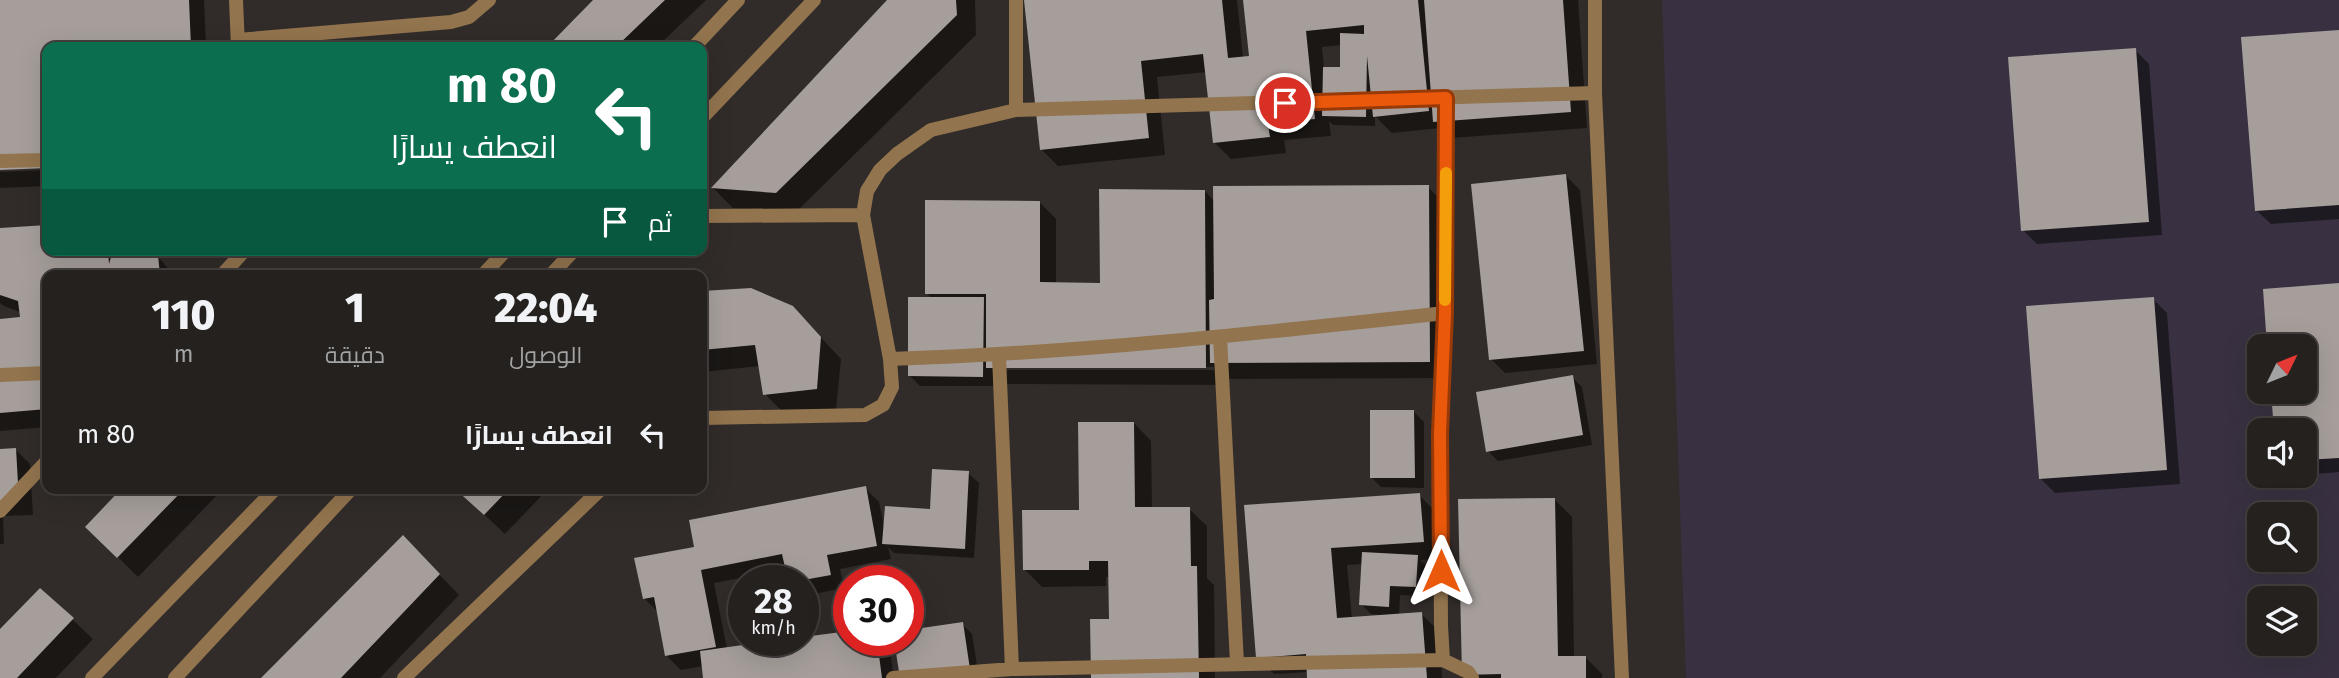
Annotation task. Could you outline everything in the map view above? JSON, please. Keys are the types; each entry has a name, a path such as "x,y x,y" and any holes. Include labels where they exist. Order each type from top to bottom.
{"street":[{"path":"236,0 238,42"},
{"path":"257,42 451,22 469,17 489,0"},
{"path":"699,42 738,0"},
{"path":"707,113 814,0"},
{"path":"1016,0 1016,110"},
{"path":"1595,0 1595,93 1622,678"},
{"path":"707,418 865,415 883,405 892,387 890,359 863,215 867,191 880,170 931,130 1016,110 1595,93"},
{"path":"1443,660 1440,433 1445,313 1446,98"},
{"path":"0,161 42,160"},
{"path":"707,216 863,215"},
{"path":"227,270 239,256"},
{"path":"488,270 500,256"},
{"path":"555,270 567,256"},
{"path":"890,359 999,356 1220,337 1445,313"},
{"path":"1220,337 1237,663"},
{"path":"999,356 1012,669"},
{"path":"0,375 42,373"},
{"path":"0,511 42,466"},
{"path":"92,678 270,494"},
{"path":"175,678 346,494"},
{"path":"404,678 595,494"},
{"path":"892,678 1012,669 1443,660 1468,672 1472,678"}],"shaded area":[{"path":"1662,0 2339,0 2339,678 1686,678"}],"building":[{"path":"0,0 189,0 191,42 42,42 42,168 0,170"},
{"path":"593,0 665,0 621,42 552,42"},
{"path":"887,0 956,0 957,15 776,193 711,188"},
{"path":"1024,0 1222,0 1228,58 1249,56 1243,0 1418,0 1429,111 1373,117 1367,56 1366,117 1322,116 1323,67 1340,67 1340,33 1364,34 1364,25 1306,31 1315,119 1268,124 1270,137 1213,143 1203,54 1141,61 1149,138 1040,150"},
{"path":"1424,0 1563,0 1571,112 1433,122"},
{"path":"2339,30 2339,205 2255,211 2241,37"},
{"path":"2136,48 2149,222 2021,231 2008,57"},
{"path":"1566,174 1584,351 1489,360 1471,184"},
{"path":"1429,185 1430,362 1210,363 1209,300 1214,299 1213,186"},
{"path":"1099,189 1205,190 1206,368 986,368 986,294 925,294 925,200 1040,201 1040,282 1100,283"},
{"path":"42,225 42,256 108,256 109,264 111,256 158,256 160,270 42,270 42,409 0,413 0,319 20,317 18,301 0,295 0,228"},
{"path":"2339,283 2339,458 2317,459 2317,418 2273,418 2272,404 2317,404 2317,334 2266,334 2263,289"},
{"path":"751,288 793,306 821,337 817,389 763,395 755,345 707,350 707,291"},
{"path":"908,297 984,297 983,377 908,376"},
{"path":"2154,297 2167,470 2039,479 2026,306"},
{"path":"1573,375 1583,435 1486,452 1476,392"},
{"path":"1370,410 1414,410 1415,478 1370,478"},
{"path":"1078,422 1134,422 1135,507 1190,507 1191,566 1197,566 1199,678 1091,678 1090,619 1109,619 1108,561 1089,561 1089,570 1023,570 1022,510 1079,510"},
{"path":"16,448 19,501 0,502 0,449"},
{"path":"932,469 969,471 965,549 882,544 885,506 930,509"},
{"path":"866,486 877,546 827,555 831,575 819,577 819,565 784,565 782,554 701,570 716,647 665,656 654,597 643,599 634,558 694,547 689,520"},
{"path":"1420,493 1424,542 1331,548 1337,618 1422,612 1427,678 1307,678 1306,654 1256,658 1244,505"},
{"path":"116,494 179,494 117,558 85,527"},
{"path":"461,494 504,494 484,515"},
{"path":"1555,498 1558,656 1586,656 1586,678 1462,675 1458,499"},
{"path":"403,535 440,574 341,678 261,678"},
{"path":"1362,552 1418,555 1416,587 1390,586 1389,607 1359,605"},
{"path":"40,588 74,618 17,678 0,678 0,629"},
{"path":"963,622 971,676 900,678 897,656 924,656 924,628"},
{"path":"833,633 833,656 879,656 882,678 703,678 700,651 728,647 728,656 819,656 819,635"}],"slow traffic":[{"path":"1445,300 1446,173"}],"route":[{"path":"1285,103 1446,98 1445,313 1440,433 1441,571"}]}
